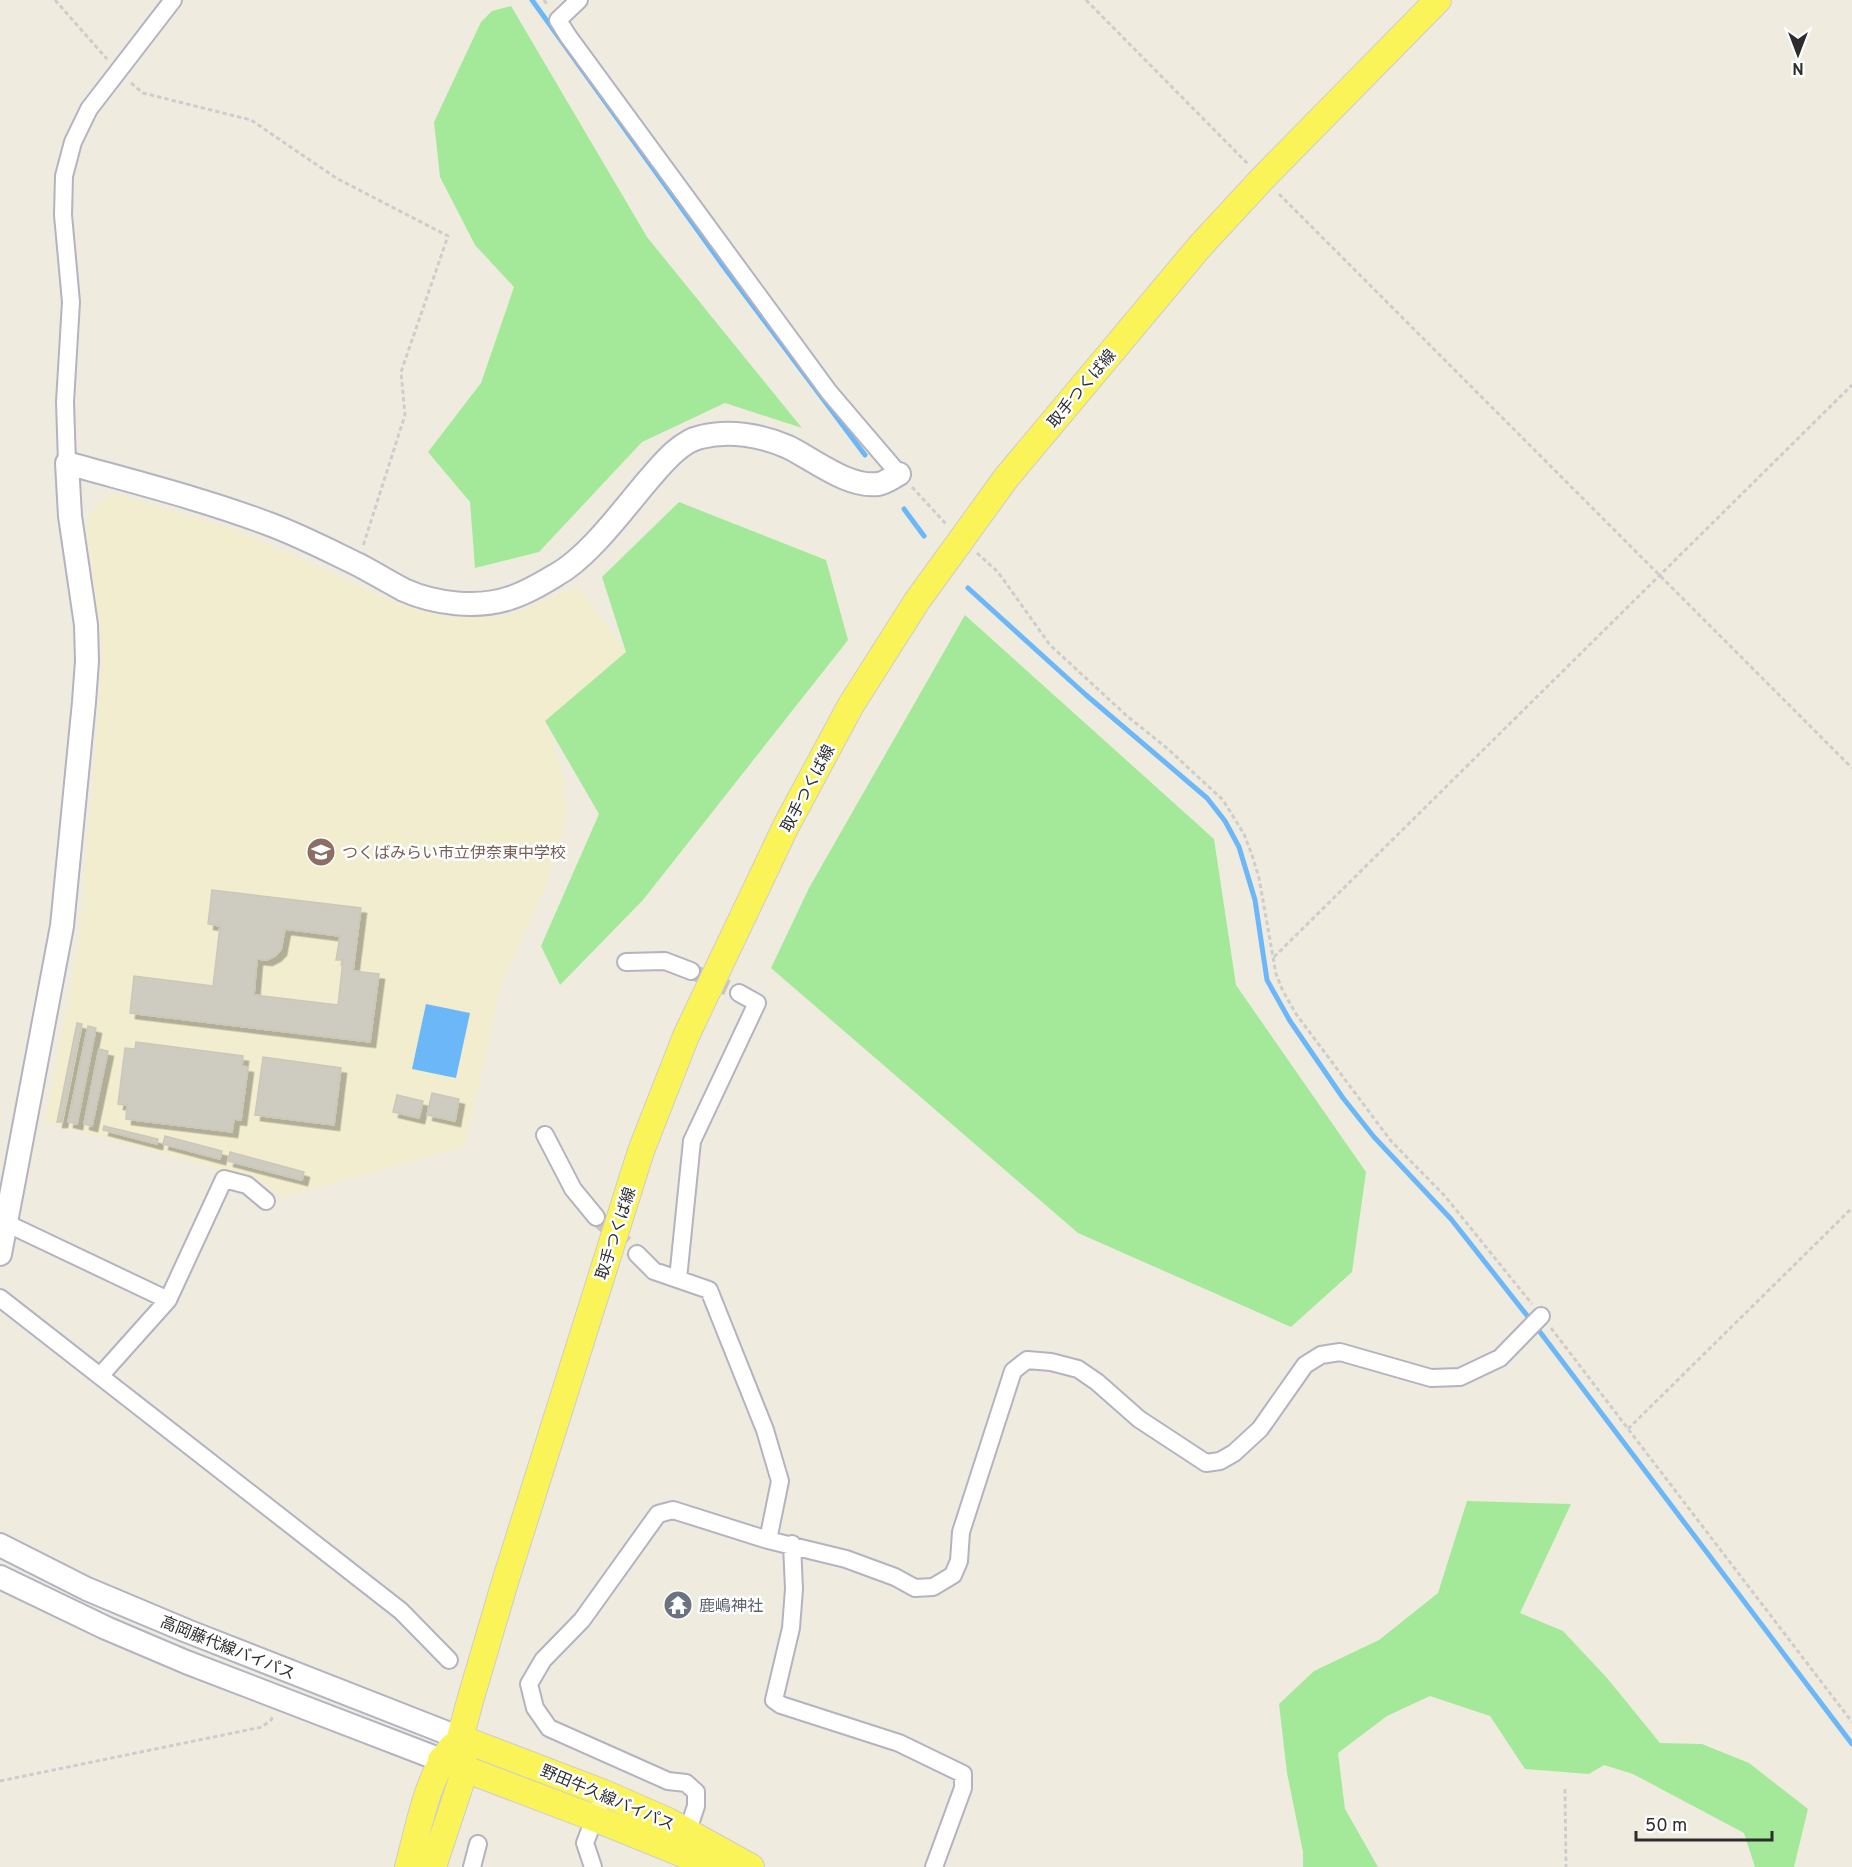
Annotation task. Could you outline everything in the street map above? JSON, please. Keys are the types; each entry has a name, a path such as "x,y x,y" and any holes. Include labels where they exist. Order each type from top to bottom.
{"main road":[{"name":"取手つくば線","path":"408,1867 441,1760 460,1738 508,1571 641,1151 686,1036 786,826 851,705 917,602 1021,460 1201,246 1263,178 1438,0"},
{"name":"取手つくば線","path":"433,1867 465,1770 460,1738"},
{"name":"野田牛久線バイパス","path":"460,1738 604,1794 684,1841 715,1867"},
{"name":"野田牛久線バイパス","path":"441,1760 594,1818 684,1841 752,1867"}],"street":[{"path":"0,1254 62,926 87,660 86,625 70,516 67,463 65,402 71,302 63,215 64,176 73,142 89,109 173,0"},
{"path":"67,463 271,524 357,564 406,591 439,601 474,604 508,599 563,572 586,551 661,465 677,450 697,438 720,433 750,435 787,447 827,470 855,481 878,484 899,474 829,392 568,36 558,20 579,0"},
{"path":"626,962 665,961 691,971"},
{"path":"678,1278 692,1141 757,1003 739,993"},
{"path":"545,1135 573,1189 596,1217"},
{"path":"100,1376 168,1300 224,1179 247,1185 266,1201"},
{"path":"6,1223 168,1300"},
{"path":"636,1254 654,1271 709,1290 765,1430 780,1481 768,1540"},
{"path":"0,1298 401,1611 449,1660"},
{"path":"684,1841 696,1806 696,1792 686,1784 668,1781 549,1728 535,1708 529,1683 543,1660 582,1620 658,1515 674,1510 768,1540 846,1559 915,1588 933,1587 953,1575 959,1561 961,1532 1013,1371 1027,1360 1051,1362 1078,1369 1097,1382 1139,1419 1206,1463 1220,1461 1234,1453 1260,1429 1305,1365 1321,1355 1340,1352 1431,1378 1460,1377 1500,1358 1541,1316"},
{"path":"792,1544 794,1589 791,1628 774,1700 781,1705 900,1743 963,1774 963,1788 934,1867"},
{"name":"高岡藤代線バイパス","path":"0,1545 87,1589 157,1619 460,1738"},
{"name":"高岡藤代線バイパス","path":"0,1577 106,1628 186,1662 441,1760"},
{"path":"593,1867 585,1843 604,1794"},
{"path":"472,1867 478,1844"}],"path":[{"path":"55,0 117,70 142,93 251,120 336,178 448,236 401,372 405,415 357,564"},
{"path":"1086,0 1852,768"},
{"path":"1274,957 1659,573 1852,385"},
{"path":"899,474 947,525 963,537 998,572 1050,645 1223,800 1244,834 1259,878 1276,974 1296,1014 1391,1141 1444,1196 1541,1316 1852,1722"},
{"path":"1628,1429 1852,1208"},
{"path":"0,1781 262,1727 271,1720 282,1698"},
{"path":"1565,1789 1566,1867"}],"shaded area":[{"name":"つくばみらい市立伊奈東中学校","path":"113,493 234,529 410,608 451,618 506,616 578,586 626,652 545,721 565,780 566,822 547,883 501,986 465,1147 284,1197 254,1178 45,1122 79,942 102,672 101,634 86,530 90,514 99,502"}],"green space":[{"path":"511,6 647,237 802,428 725,403 642,442 539,552 475,568 470,502 428,452 481,383 514,287 475,245 440,177 434,122 481,22 492,11"},
{"path":"679,502 826,560 848,640 643,900 560,985 541,946 599,814 545,721 626,652 602,577"},
{"path":"965,615 1214,839 1236,985 1366,1172 1352,1272 1291,1327 1078,1233 771,968 809,888"},
{"path":"1467,1501 1571,1504 1520,1613 1563,1631 1607,1678 1660,1743 1702,1744 1749,1763 1808,1809 1794,1867 1755,1867 1744,1833 1633,1774 1604,1765 1589,1774 1525,1769 1490,1716 1430,1696 1387,1716 1338,1753 1345,1809 1378,1867 1303,1867 1303,1852 1287,1773 1279,1704 1314,1671 1379,1640 1438,1593"}],"water":[{"path":"426,1004 470,1013 456,1078 412,1069"}],"building":[{"path":"212,890 361,908 353,971 379,974 370,1042 130,1013 134,976 213,986 220,926 208,924","holes":["285,929 340,936 336,960 343,960 338,1005 254,995 257,959 267,960 281,950"]},
{"path":"77,1023 82,1024 62,1122 57,1122"},
{"path":"88,1026 96,1028 77,1124 68,1122"},
{"path":"136,1042 243,1056 242,1066 248,1067 241,1120 234,1119 232,1132 126,1119 127,1105 118,1104 125,1048 135,1049"},
{"path":"99,1049 108,1051 92,1126 84,1124"},
{"path":"263,1057 341,1068 334,1125 255,1115"},
{"path":"432,1093 459,1099 455,1121 427,1115"},
{"path":"397,1095 423,1101 419,1118 393,1112"},
{"path":"104,1126 158,1139 157,1144 103,1130"},
{"path":"165,1136 222,1151 220,1159 163,1144"},
{"path":"230,1152 304,1172 302,1180 228,1161"}],"waterway":[{"path":"532,0 724,267 865,455"},
{"path":"904,509 924,536"},
{"path":"968,588 1086,695 1207,798 1225,821 1239,847 1255,900 1267,980 1290,1021 1343,1098 1374,1137 1451,1219 1529,1318"},
{"path":"1540,1332 1852,1744"}],"tunnel":[{"path":"691,971 739,993"},
{"path":"596,1217 637,1254"}],"place":[{"name":"つくばみらい市立伊奈東中学校","path":"321,852"},
{"name":"鹿嶋神社","path":"678,1605"}]}
